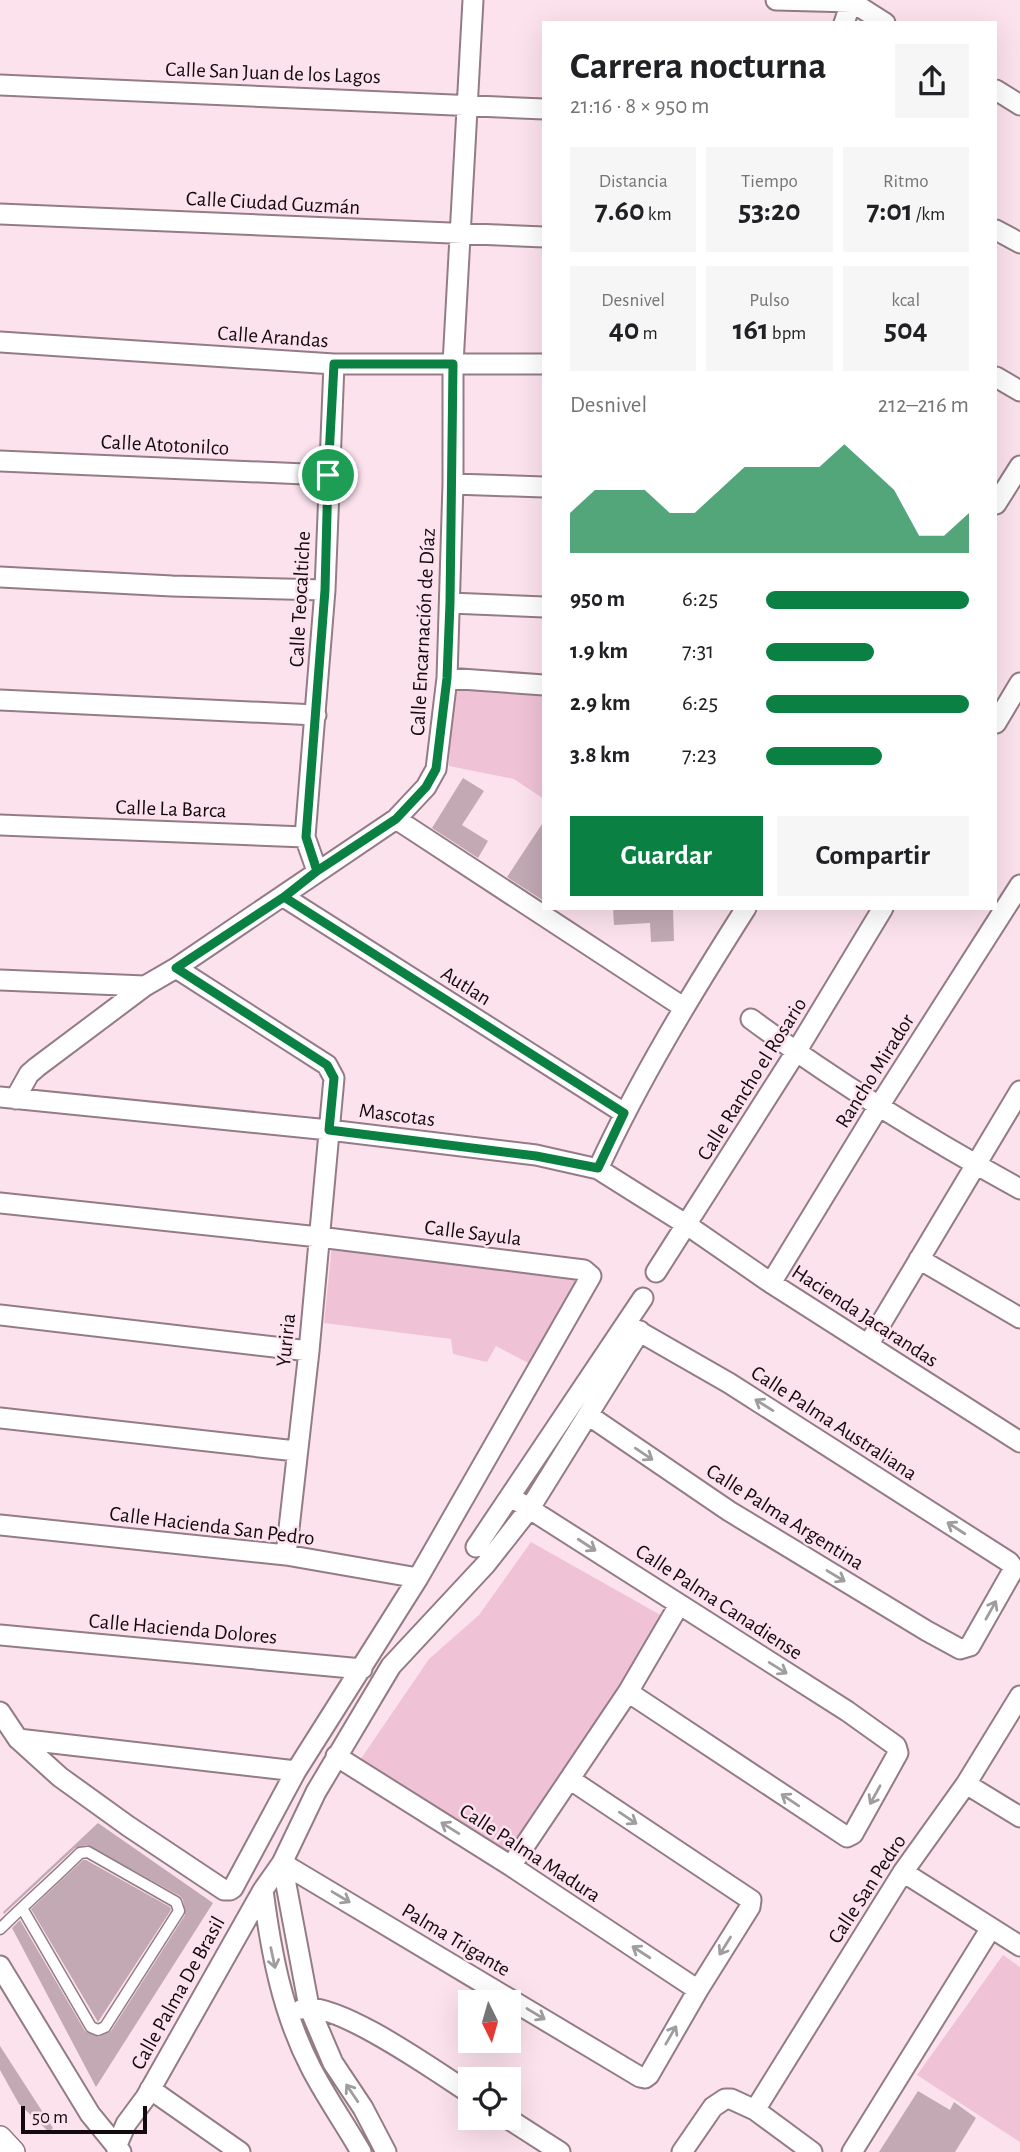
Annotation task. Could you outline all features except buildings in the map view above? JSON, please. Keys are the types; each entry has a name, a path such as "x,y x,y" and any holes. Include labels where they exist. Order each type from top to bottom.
{"street":[{"name":"Calle Encarnación de Díaz","path":"7,1098 37,1067 145,986 284,897 317,871 396,819 426,787 436,769 447,678 453,484 453,364 473,0"},
{"path":"776,0 852,1 882,21"},
{"path":"846,21 852,1"},
{"name":"Calle San Juan de los Lagos","path":"0,85 542,109"},
{"path":"997,91 1020,105"},
{"name":"Calle Ciudad Guzmán","path":"0,214 542,237"},
{"path":"997,231 1020,243"},
{"name":"Calle Arandas","path":"0,342 334,364 542,364"},
{"name":"Calle Teocaltiche","path":"306,837 325,590 334,364"},
{"path":"997,378 1020,391"},
{"name":"Calle Atotonilco","path":"0,461 328,475"},
{"path":"997,502 1020,466"},
{"path":"453,484 542,486"},
{"path":"0,577 172,586 325,590"},
{"path":"450,603 542,607"},
{"path":"447,678 542,685"},
{"path":"997,721 1020,683"},
{"path":"0,700 316,715"},
{"path":"396,819 682,1007"},
{"name":"Calle La Barca","path":"0,825 306,837"},
{"path":"306,837 317,871"},
{"name":"Rancho Mirador","path":"771,1283 879,1106 1020,885"},
{"name":"Autlan","path":"284,897 624,1113"},
{"path":"598,1168 624,1113 682,1007 745,910"},
{"name":"Calle Rancho el Rosario","path":"656,1272 796,1052 882,910"},
{"name":"Yuriria","path":"176,968 327,1065 334,1078 309,1350 286,1555"},
{"path":"0,980 145,986"},
{"path":"751,1019 879,1106 1020,1189"},
{"path":"868,1345 1020,1091"},
{"name":"Mascotas","path":"7,1098 329,1130 536,1156 598,1168 687,1225"},
{"name":"Calle Sayula","path":"0,1203 319,1237 584,1270 590,1274 591,1279 418,1578"},
{"name":"Hacienda Jacarandas","path":"687,1225 771,1283 1020,1442"},
{"path":"919,1259 1020,1318"},
{"path":"476,1547 633,1328 643,1298"},
{"path":"0,1315 309,1350"},
{"name":"Calle Palma De Brasil","path":"117,2150 126,2124 150,2089 263,1890 282,1863 336,1756 391,1666 486,1564 530,1508 588,1415 633,1328"},
{"name":"Calle Palma Australiana","path":"633,1328 729,1383 1012,1566 1012,1572 970,1646 963,1649"},
{"name":"Calle Palma Argentina","path":"588,1415 740,1517 927,1631 963,1649"},
{"path":"0,1418 296,1451"},
{"name":"Calle Palma Canadiense","path":"511,1497 847,1712 898,1750 853,1834 847,1837 628,1692"},
{"name":"Calle Hacienda San Pedro","path":"0,1525 286,1555 418,1578"},
{"path":"0,1712 18,1739 60,1777 167,1853 230,1891 296,1771 418,1578"},
{"path":"511,1866 628,1692 679,1605"},
{"name":"Calle Hacienda Dolores","path":"0,1635 362,1669"},
{"name":"Calle San Pedro","path":"755,2110 903,1872 966,1784 1020,1696"},
{"path":"18,1739 296,1771"},
{"name":"Calle Palma Madura","path":"336,1756 511,1866 698,1990"},
{"path":"571,1780 750,1899 751,1902 698,1990"},
{"path":"966,1784 1020,1817"},
{"path":"282,1863 309,2007 333,2063 363,2108 386,2152"},
{"name":"Palma Trigante","path":"282,1863 643,2077 649,2075 698,1990"},
{"path":"903,1872 1020,1946"},
{"path":"263,1890 269,1939 287,2013 311,2068 361,2152"},
{"path":"852,2152 991,1928"},
{"path":"0,1966 90,2113 117,2150"},
{"path":"287,2013 309,2007 366,2028 458,2086"},
{"path":"150,2089 240,2152"},
{"path":"682,2152 713,2107 725,2099 755,2110 812,2152"},
{"path":"521,2127 560,2152"},
{"path":"0,2138 12,2152"}],"lane":[{"path":"0,1929 22,1908 83,1852 88,1852 176,1902 179,1911 105,2027 98,2029 91,2027 22,1908"}],"shaded area":[{"path":"452,685 542,693 542,798 514,779 449,766"},
{"path":"332,1245 578,1277 583,1280 532,1365 496,1346 487,1362 453,1354 451,1339 324,1323"},
{"path":"531,1542 664,1617 509,1858 356,1766 429,1659 479,1615"},
{"path":"1003,1955 1020,1967 1020,2142 917,2075"}],"route":[{"path":"328,475 325,590 306,837 317,871 284,897 176,968 331,1069 334,1078 329,1130 536,1156 598,1168 624,1113 284,897 317,871 396,819 426,787 436,769 447,678 453,484 453,364 334,364 328,475"}]}
